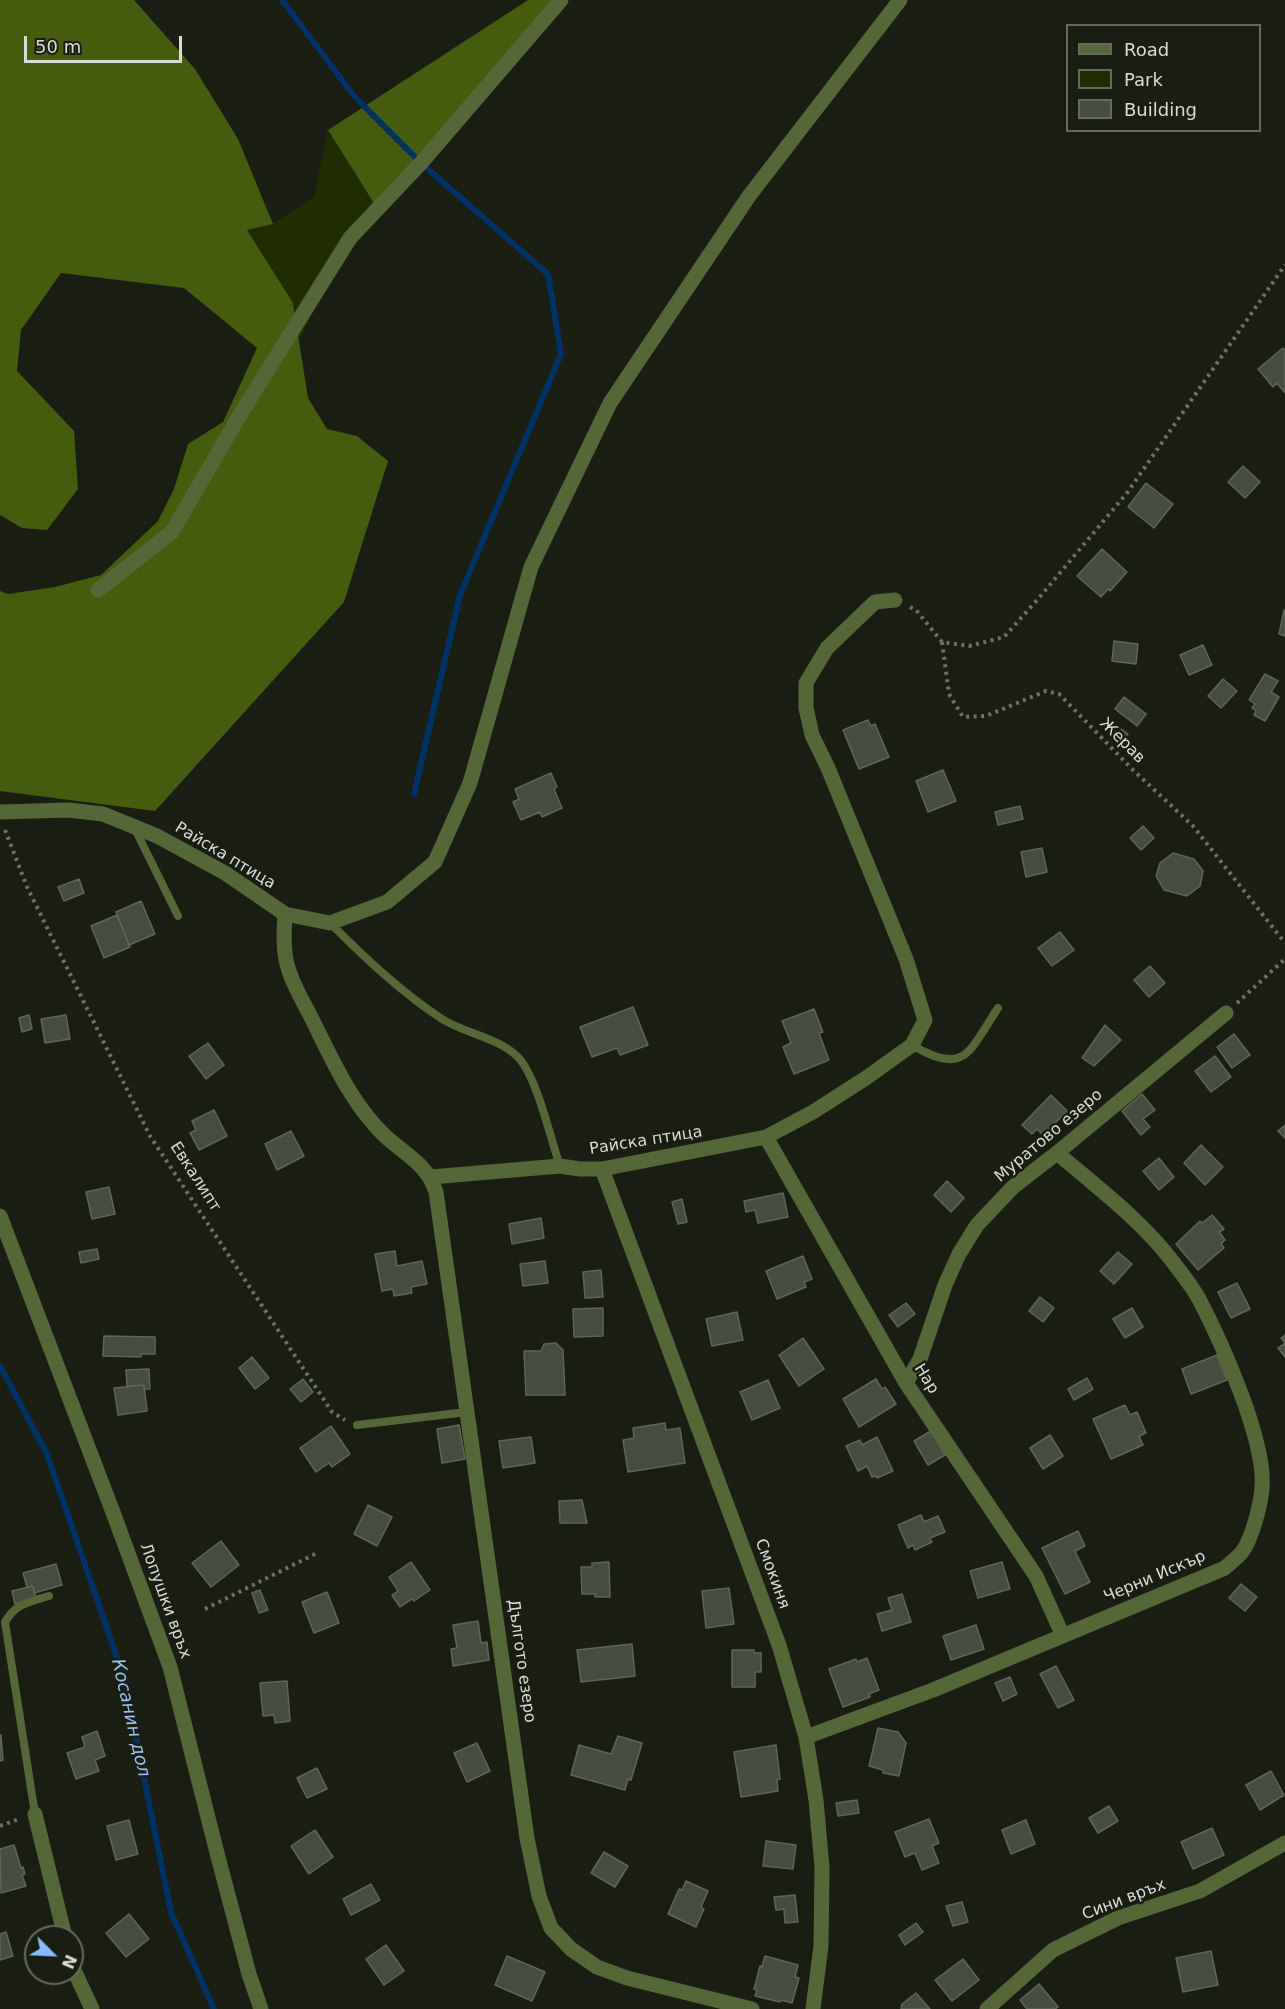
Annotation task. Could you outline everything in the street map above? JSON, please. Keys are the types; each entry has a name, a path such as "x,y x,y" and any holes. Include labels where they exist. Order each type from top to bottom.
{"street":[{"path":"98,590 172,532 241,413 350,238 421,163 561,0"},
{"path":"431,1177 384,1135 344,1084 286,963 283,939 285,914 330,923 387,902 435,862 470,783 531,567 610,403 749,196 900,0"},
{"path":"895,600 875,602 827,648 806,683 806,708 812,735 828,768 906,959 924,1020 912,1045"},
{"name":"Райска птица","path":"0,812 68,810 103,814 157,836 225,873 285,914"},
{"name":"Муратово езеро","path":"906,1383 920,1359 945,1285 959,1254 977,1225 1013,1187 1226,1013"},
{"name":"Райска птица","path":"431,1177 560,1166 602,1169 766,1137 813,1112 912,1045"},
{"name":"Нар","path":"766,1137 906,1383 1036,1576 1063,1636"},
{"name":"Черни Искър","path":"806,1737 933,1690 1225,1568 1242,1552 1251,1531 1262,1487 1261,1465 1251,1422 1225,1355 1198,1298 1171,1260 1133,1219 1057,1153"},
{"name":"Смокиня","path":"602,1169 779,1645 806,1737 816,1800 822,1867 821,1946 813,2009"},
{"name":"Дългото езеро","path":"431,1177 440,1219 527,1838 539,1896 551,1928 571,1949 597,1966 627,1978 752,2009"},
{"name":"Лопушки връх","path":"0,1216 170,1666 249,1974 261,2009"},
{"path":"35,1814 62,1925"},
{"name":"Сини връх","path":"987,2009 1053,1950 1118,1918 1200,1891 1285,1843"},
{"path":"81,1985 92,2009"}],"lane":[{"path":"134,826 178,916"},
{"path":"330,923 375,966 436,1015 514,1053 523,1063 533,1083 560,1166"},
{"path":"912,1045 930,1056 957,1060 967,1053 999,1008"},
{"path":"357,1425 467,1412"},
{"path":"35,1814 5,1622 12,1611 25,1603 49,1596"}],"path":[{"path":"895,600 916,610 942,642 969,646 1004,637 1127,493 1285,265"},
{"name":"Жерав","path":"942,642 949,694 963,717 986,716 1046,691 1059,694 1193,826 1285,943"},
{"name":"Евкалипт","path":"4,828 27,887 150,1136 332,1412 357,1425"},
{"path":"1226,1013 1285,959"},
{"path":"205,1609 319,1552"}],"green space":[{"path":"0,0 134,0 195,69 238,139 273,224 247,230 293,303 308,398 327,429 357,436 388,461 344,602 155,811 0,791 0,591 8,594 55,587 101,575 158,521 174,489 188,444 223,422 257,348 184,288 61,273 21,330 17,371 74,431 78,489 47,530 22,528 0,515"},
{"path":"528,0 560,0 380,213 328,130"},
{"path":"328,130 380,213 325,285 299,342 293,303 247,230 273,224 314,197"}],"building":[{"path":"1283,348 1285,350 1285,393 1277,383 1273,387 1258,369"},
{"path":"1243,466 1260,482 1245,498 1228,482"},
{"path":"1146,483 1173,504 1154,528 1128,507"},
{"path":"1102,549 1127,572 1110,591 1108,589 1101,597 1077,576"},
{"path":"1285,610 1285,636 1279,634"},
{"path":"1114,641 1138,644 1136,664 1112,661"},
{"path":"1203,645 1212,665 1189,675 1180,655"},
{"path":"1265,674 1278,681 1271,692 1279,697 1265,721 1254,715 1256,711 1252,708 1255,704 1249,700"},
{"path":"1223,679 1237,691 1221,708 1208,696"},
{"path":"1124,697 1146,714 1137,726 1115,709"},
{"path":"868,720 871,726 875,724 889,757 859,769 843,730"},
{"path":"1114,723 1128,734 1122,741 1108,731"},
{"path":"943,770 956,801 928,812 916,781"},
{"path":"551,773 557,787 554,789 562,808 542,817 540,812 521,820 513,802 519,799 515,789"},
{"path":"1020,806 1023,819 998,825 995,812"},
{"path":"1143,826 1154,838 1141,850 1130,838"},
{"path":"1042,848 1047,872 1026,877 1021,852"},
{"path":"1173,853 1194,859 1203,871 1200,886 1187,896 1164,890 1156,876 1160,863"},
{"path":"79,879 84,893 64,901 58,887"},
{"path":"141,901 155,934 129,945 116,912"},
{"path":"117,915 130,947 104,958 91,926"},
{"path":"1060,932 1074,950 1052,966 1038,948"},
{"path":"1150,966 1165,983 1149,997 1134,980"},
{"path":"633,1007 648,1045 620,1055 617,1048 592,1057 580,1027"},
{"path":"814,1009 823,1032 819,1033 829,1060 794,1074 783,1047 791,1043 782,1021"},
{"path":"29,1015 32,1029 22,1032 19,1018"},
{"path":"66,1015 70,1039 45,1043 41,1019"},
{"path":"1105,1025 1121,1040 1094,1066 1082,1058"},
{"path":"1234,1034 1250,1055 1232,1068 1217,1047"},
{"path":"208,1043 224,1065 206,1079 189,1056"},
{"path":"1215,1056 1231,1077 1211,1092 1195,1071"},
{"path":"1142,1094 1155,1110 1143,1119 1150,1127 1141,1135 1122,1111"},
{"path":"1051,1095 1067,1111 1043,1135 1037,1129 1032,1134 1022,1125"},
{"path":"214,1110 227,1136 199,1150 190,1133 196,1130 192,1121"},
{"path":"1285,1125 1285,1138 1278,1131"},
{"path":"291,1131 304,1156 277,1170 265,1144"},
{"path":"1201,1145 1223,1167 1205,1185 1184,1163"},
{"path":"1159,1158 1174,1177 1159,1190 1143,1171"},
{"path":"947,1181 964,1198 951,1212 934,1195"},
{"path":"109,1187 115,1214 92,1219 86,1192"},
{"path":"783,1193 788,1217 758,1223 755,1210 746,1212 744,1201"},
{"path":"682,1199 687,1222 678,1224 672,1202"},
{"path":"1212,1215 1224,1229 1219,1232 1225,1240 1221,1244 1224,1248 1198,1270 1176,1244 1200,1221 1202,1223"},
{"path":"541,1218 544,1238 512,1244 509,1224"},
{"path":"97,1249 99,1259 81,1263 79,1252"},
{"path":"395,1251 397,1266 422,1261 427,1284 411,1287 412,1293 394,1296 393,1289 382,1291 375,1254"},
{"path":"1118,1252 1132,1264 1114,1284 1100,1271"},
{"path":"803,1256 812,1279 804,1282 806,1287 777,1299 766,1271"},
{"path":"545,1261 548,1283 523,1286 520,1264"},
{"path":"601,1270 603,1297 585,1298 583,1272"},
{"path":"1237,1283 1250,1309 1231,1318 1218,1292"},
{"path":"1040,1297 1054,1308 1043,1322 1029,1311"},
{"path":"906,1303 915,1314 898,1327 889,1315"},
{"path":"603,1308 603,1336 574,1337 573,1309"},
{"path":"1132,1308 1143,1327 1125,1338 1113,1319"},
{"path":"737,1312 743,1340 712,1346 706,1319"},
{"path":"104,1336 155,1337 155,1354 141,1354 141,1357 103,1356"},
{"path":"803,1338 824,1369 799,1386 779,1355"},
{"path":"556,1343 563,1350 565,1395 526,1395 524,1351 541,1351 544,1344"},
{"path":"1285,1343 1285,1357 1278,1348"},
{"path":"1217,1355 1227,1380 1191,1394 1182,1369"},
{"path":"252,1357 269,1378 255,1389 239,1368"},
{"path":"149,1369 150,1389 144,1389 144,1385 127,1386 126,1370"},
{"path":"1087,1378 1093,1389 1074,1400 1068,1389"},
{"path":"303,1379 313,1392 301,1402 290,1389"},
{"path":"876,1379 882,1389 885,1387 896,1404 859,1427 843,1399"},
{"path":"768,1380 780,1408 752,1420 740,1392"},
{"path":"144,1385 147,1411 118,1415 114,1388"},
{"path":"1125,1405 1130,1415 1137,1412 1146,1433 1139,1436 1143,1445 1111,1459 1093,1419"},
{"path":"665,1423 666,1430 680,1428 685,1463 628,1472 623,1440 634,1438 633,1428"},
{"path":"459,1425 465,1459 442,1463 437,1429"},
{"path":"331,1426 350,1454 332,1467 329,1463 316,1472 300,1448"},
{"path":"931,1431 945,1455 928,1465 914,1441"},
{"path":"1050,1435 1063,1456 1043,1469 1030,1448"},
{"path":"531,1437 535,1463 503,1468 499,1441"},
{"path":"877,1437 893,1471 877,1478 872,1477 867,1466 858,1471 846,1446 860,1440 862,1445"},
{"path":"582,1500 587,1523 560,1523 559,1501"},
{"path":"368,1505 392,1517 377,1546 354,1534"},
{"path":"921,1515 924,1522 938,1516 945,1532 930,1538 932,1542 915,1550 913,1545 908,1548 898,1525"},
{"path":"1078,1531 1085,1546 1075,1551 1090,1582 1065,1594 1042,1548"},
{"path":"221,1541 239,1565 211,1587 192,1563"},
{"path":"411,1562 430,1590 400,1607 392,1595 398,1591 389,1577"},
{"path":"609,1562 610,1597 582,1594 581,1567 592,1567 592,1563"},
{"path":"1002,1562 1010,1589 978,1598 970,1571"},
{"path":"56,1564 62,1585 34,1593 33,1586 27,1587 23,1573"},
{"path":"1241,1584 1257,1597 1245,1611 1229,1598"},
{"path":"33,1586 36,1598 15,1604 12,1591"},
{"path":"729,1588 734,1624 706,1628 702,1591"},
{"path":"260,1590 268,1610 259,1613 252,1593"},
{"path":"327,1592 339,1623 314,1633 302,1602"},
{"path":"902,1594 911,1622 882,1631 877,1614 892,1610 888,1598"},
{"path":"478,1621 481,1643 487,1642 489,1660 453,1666 451,1649 457,1648 453,1625"},
{"path":"976,1625 984,1649 951,1660 943,1636"},
{"path":"632,1644 635,1676 581,1682 577,1650"},
{"path":"732,1650 754,1650 754,1653 761,1653 761,1672 755,1672 755,1687 732,1687"},
{"path":"867,1658 879,1690 869,1694 870,1697 843,1707 829,1669 856,1659 857,1662"},
{"path":"1056,1666 1074,1700 1058,1708 1040,1674"},
{"path":"1010,1677 1017,1694 1003,1701 995,1683"},
{"path":"287,1681 290,1721 275,1723 274,1715 263,1716 260,1683"},
{"path":"878,1728 898,1732 906,1743 899,1776 883,1773 883,1770 869,1766"},
{"path":"97,1731 105,1756 95,1760 99,1771 76,1779 67,1753 85,1747 82,1737"},
{"path":"0,1735 3,1760 0,1761"},
{"path":"618,1736 642,1743 631,1780 628,1779 625,1790 571,1775 579,1745 611,1754"},
{"path":"477,1743 490,1771 467,1782 454,1753"},
{"path":"776,1745 780,1779 777,1780 778,1791 741,1797 734,1752"},
{"path":"317,1768 327,1789 307,1798 297,1778"},
{"path":"1271,1771 1284,1795 1260,1810 1246,1785"},
{"path":"857,1800 859,1813 838,1816 836,1803"},
{"path":"1109,1806 1118,1821 1098,1833 1089,1818"},
{"path":"929,1819 939,1843 932,1846 939,1863 922,1870 915,1853 905,1857 895,1832"},
{"path":"129,1820 138,1854 116,1860 107,1826"},
{"path":"1026,1820 1035,1844 1011,1854 1002,1830"},
{"path":"1212,1828 1224,1855 1193,1869 1181,1842"},
{"path":"315,1830 333,1857 309,1874 291,1846"},
{"path":"766,1841 796,1845 793,1869 763,1866"},
{"path":"14,1845 21,1868 23,1867 25,1874 22,1875 26,1886 1,1893 0,1849"},
{"path":"604,1852 628,1866 615,1887 591,1873"},
{"path":"686,1881 708,1891 701,1907 704,1909 696,1927 668,1914 679,1889 682,1890"},
{"path":"371,1884 380,1900 351,1915 343,1899"},
{"path":"795,1895 798,1922 785,1923 784,1909 776,1910 774,1897"},
{"path":"962,1902 968,1922 953,1926 946,1906"},
{"path":"129,1914 149,1939 126,1957 106,1933"},
{"path":"916,1923 923,1932 905,1945 899,1935"},
{"path":"6,1932 13,1956 0,1960 0,1934"},
{"path":"386,1945 404,1971 384,1985 366,1959"},
{"path":"1211,1951 1218,1985 1183,1992 1176,1958"},
{"path":"507,1956 545,1972 532,2001 495,1985"},
{"path":"765,1956 798,1965 795,1977 799,1978 792,2003 755,1996 757,1990 754,1989"},
{"path":"963,1959 979,1980 952,2001 935,1980"},
{"path":"1039,1984 1058,2007 1055,2009 1027,2009 1020,2000"},
{"path":"916,1993 930,2009 901,2009 902,2004"}],"waterway":[{"path":"282,0 354,96 421,163 548,274 561,354 460,595 414,794"},
{"name":"Косанин дол","path":"0,1366 47,1454 124,1678 171,1912 214,2009"}]}
